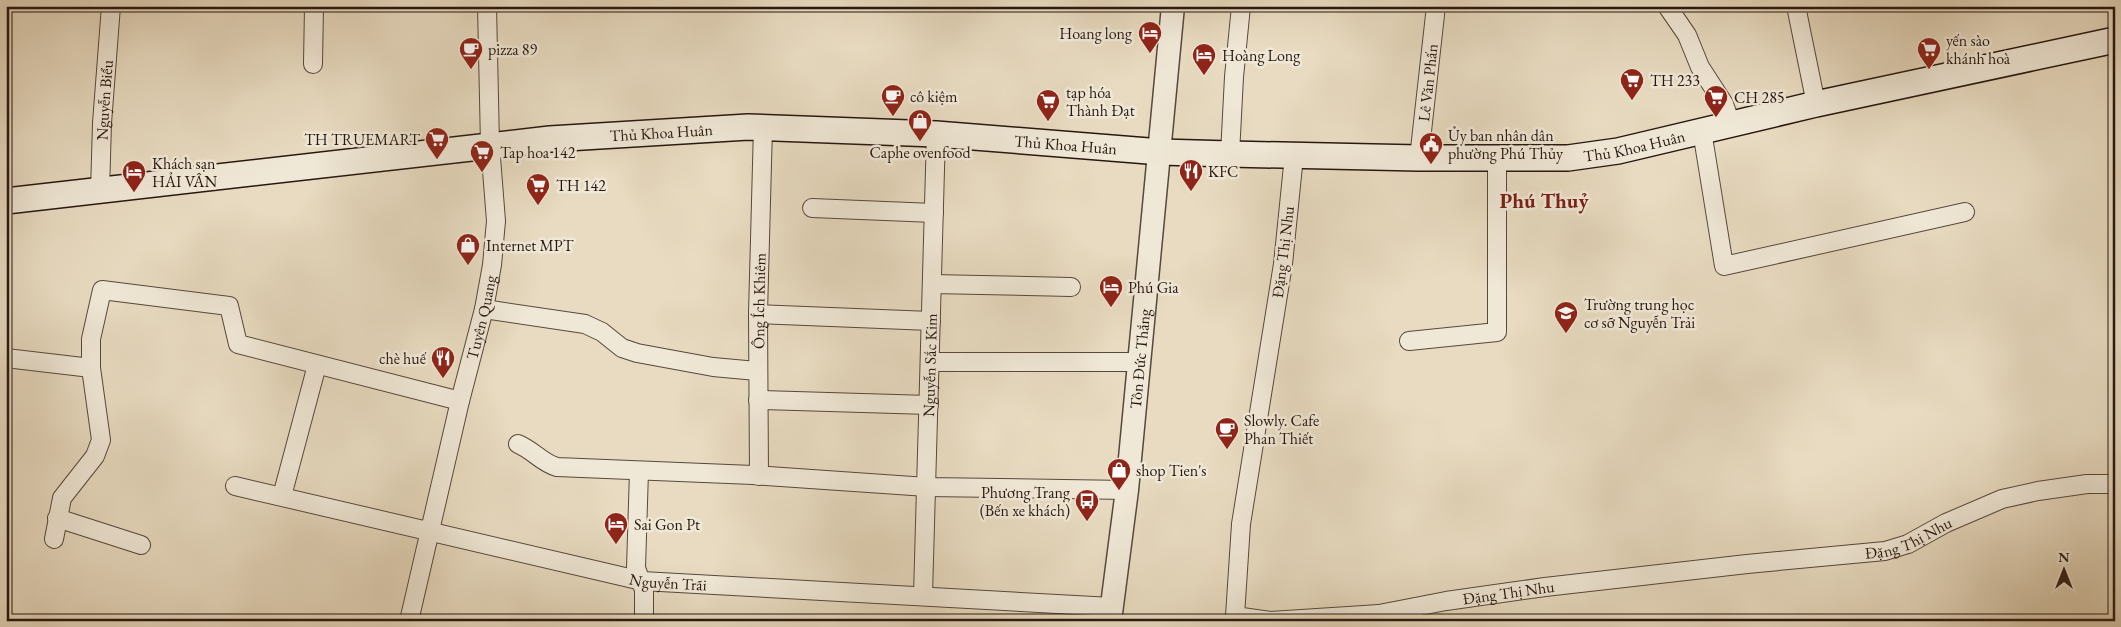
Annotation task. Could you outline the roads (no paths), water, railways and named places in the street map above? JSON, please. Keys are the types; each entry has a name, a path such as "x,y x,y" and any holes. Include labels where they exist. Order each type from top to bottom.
{"main road":[{"name":"Thủ Khoa Huân","path":"6,201 100,192 490,145 625,134 763,127 936,134 1161,152 1420,158 1568,158 1610,152 1816,104 2115,40"}],"street":[{"name":"Nguyễn Biểu","path":"100,192 102,123 111,6"},
{"path":"313,64 314,6"},
{"name":"Tuyên Quang","path":"409,621 460,401 484,309 492,265 496,221 490,145 487,6"},
{"name":"Tôn Đức Thắng","path":"1111,614 1127,490 1161,152 1173,6"},
{"path":"1230,154 1234,77 1241,6"},
{"name":"Lê Văn Phấn","path":"1420,158 1436,6"},
{"path":"1667,6 1687,35 1700,68 1724,104 1731,124"},
{"path":"1796,6 1816,104"},
{"name":"Ông Ích Khiêm","path":"759,476 757,371 763,127"},
{"path":"1702,131 1724,266 1965,212"},
{"name":"Nguyễn Sắc Kim","path":"924,595 936,134"},
{"name":"Đặng Thị Nhu","path":"1294,156 1283,264 1243,505 1235,578 1235,618 1270,621 1380,617 1446,601 1545,588 1747,564 1886,551 1908,544 1946,523 2002,499 2077,485 2115,484"},
{"path":"1409,341 1497,332 1497,158"},
{"path":"812,208 934,213"},
{"path":"932,284 1071,287"},
{"path":"54,539 62,498 95,456 101,440 91,368 92,330 102,290 229,306 238,344 460,401"},
{"path":"484,309 585,324 602,332 622,348 637,353 713,367 757,371"},
{"path":"758,314 931,321"},
{"path":"6,358 91,368"},
{"path":"930,362 1140,362"},
{"path":"282,496 317,365"},
{"path":"758,400 929,405"},
{"path":"518,444 534,452 549,465 557,467 759,476 926,487 1127,490"},
{"path":"639,471 636,568 644,590 644,621"},
{"name":"Nguyễn Trãi","path":"235,486 431,530 642,581 924,595 1111,614"},
{"path":"58,518 141,545"}],"place":[{"name":"Hoang long","path":"1150,54"},
{"name":"pizza 89","path":"471,70"},
{"name":"yến sào khánh hoà","path":"1929,70"},
{"name":"Hoàng Long","path":"1204,76"},
{"name":"TH 233","path":"1632,101"},
{"name":"cô kiệm","path":"893,117"},
{"name":"CH 285","path":"1716,118"},
{"name":"tạp hóa Thành Đạt","path":"1048,122"},
{"name":"Caphe ovenfood","path":"920,142"},
{"name":"TH TRUEMART","path":"437,160"},
{"name":"Ủy ban nhân dân phường Phú Thủy","path":"1431,165"},
{"name":"Tap hoa 142","path":"482,173"},
{"name":"KFC","path":"1191,192"},
{"name":"Khách sạn HẢI VÂN","path":"134,193"},
{"name":"TH 142","path":"538,206"},
{"name":"Internet MPT","path":"468,266"},
{"name":"Phú Gia","path":"1111,308"},
{"name":"Trường trung học cơ sỡ Nguyễn Trải","path":"1566,334"},
{"name":"chè huế","path":"443,379"},
{"name":"Slowly. Cafe Phan Thiết","path":"1227,450"},
{"name":"shop Tien's","path":"1119,491"},
{"name":"Phương Trang (Bến xe khách)","path":"1087,522"},
{"name":"Sai Gon Pt","path":"616,545"}],"district":[{"name":"Phú Thuỷ","path":"1544,200"}]}
